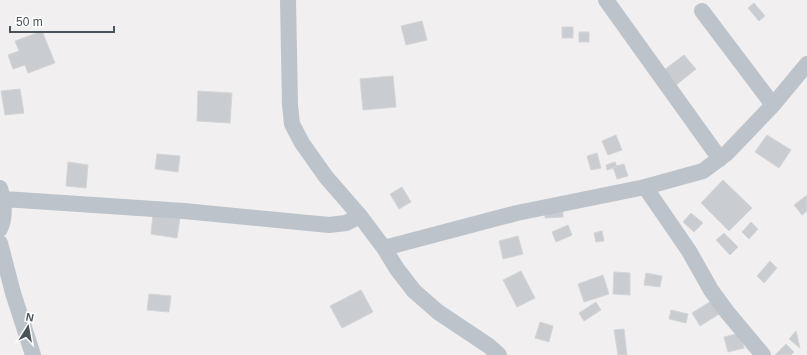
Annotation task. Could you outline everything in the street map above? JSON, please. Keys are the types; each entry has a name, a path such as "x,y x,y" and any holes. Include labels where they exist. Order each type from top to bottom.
{"street":[{"path":"288,0 290,105 292,124 302,143 326,177 360,216 414,292 438,312 489,346 499,355"},
{"path":"606,0 720,159"},
{"path":"702,11 773,105"},
{"path":"384,248 517,213 645,187 703,171 727,153 773,105 807,64"},
{"path":"645,187 689,251 723,307 763,355"},
{"path":"0,230 4,216 2,193 329,224 346,223 360,216"},
{"path":"0,243 13,293 33,355"}],"building":[{"path":"754,3 765,16 759,21 748,8"},
{"path":"422,21 427,40 406,45 401,26"},
{"path":"562,27 573,27 573,38 562,38"},
{"path":"42,31 55,63 28,73 25,65 13,69 8,55 19,51 15,41"},
{"path":"579,32 589,32 589,42 579,42"},
{"path":"684,55 696,69 676,85 664,70"},
{"path":"393,76 396,107 363,110 360,79"},
{"path":"20,89 24,113 5,115 1,91"},
{"path":"198,91 232,93 230,123 197,121"},
{"path":"616,135 622,150 608,155 602,141"},
{"path":"767,135 791,150 779,168 755,152"},
{"path":"597,153 601,168 591,170 587,156"},
{"path":"157,154 180,156 178,172 155,169"},
{"path":"68,162 88,165 86,188 66,186"},
{"path":"615,162 617,167 607,170 606,165"},
{"path":"624,164 628,176 617,179 613,167"},
{"path":"723,180 752,208 729,231 701,203"},
{"path":"402,187 411,202 399,209 390,194"},
{"path":"807,195 807,211 802,215 794,205"},
{"path":"563,210 563,217 545,218 545,211"},
{"path":"691,213 703,223 694,232 683,222"},
{"path":"153,214 180,218 177,238 151,234"},
{"path":"751,222 758,229 749,239 742,232"},
{"path":"568,225 572,235 556,242 552,232"},
{"path":"602,231 604,241 596,242 594,233"},
{"path":"724,233 738,247 730,255 716,240"},
{"path":"518,236 523,254 503,259 499,241"},
{"path":"770,261 777,268 764,283 757,276"},
{"path":"521,271 535,298 517,307 503,280"},
{"path":"614,272 630,273 630,295 613,294"},
{"path":"646,273 662,276 660,287 644,285"},
{"path":"603,275 609,294 584,302 578,284"},
{"path":"361,290 373,312 342,328 330,306"},
{"path":"149,294 171,296 169,312 147,310"},
{"path":"716,298 724,311 700,326 692,313"},
{"path":"596,302 601,310 584,321 579,313"},
{"path":"671,310 688,314 686,323 669,319"},
{"path":"540,322 553,326 549,342 535,338"},
{"path":"624,329 627,355 618,355 614,330"},
{"path":"796,331 800,348 789,339"},
{"path":"740,333 744,348 728,352 724,337"},
{"path":"786,344 794,352 791,355 775,355"}]}
